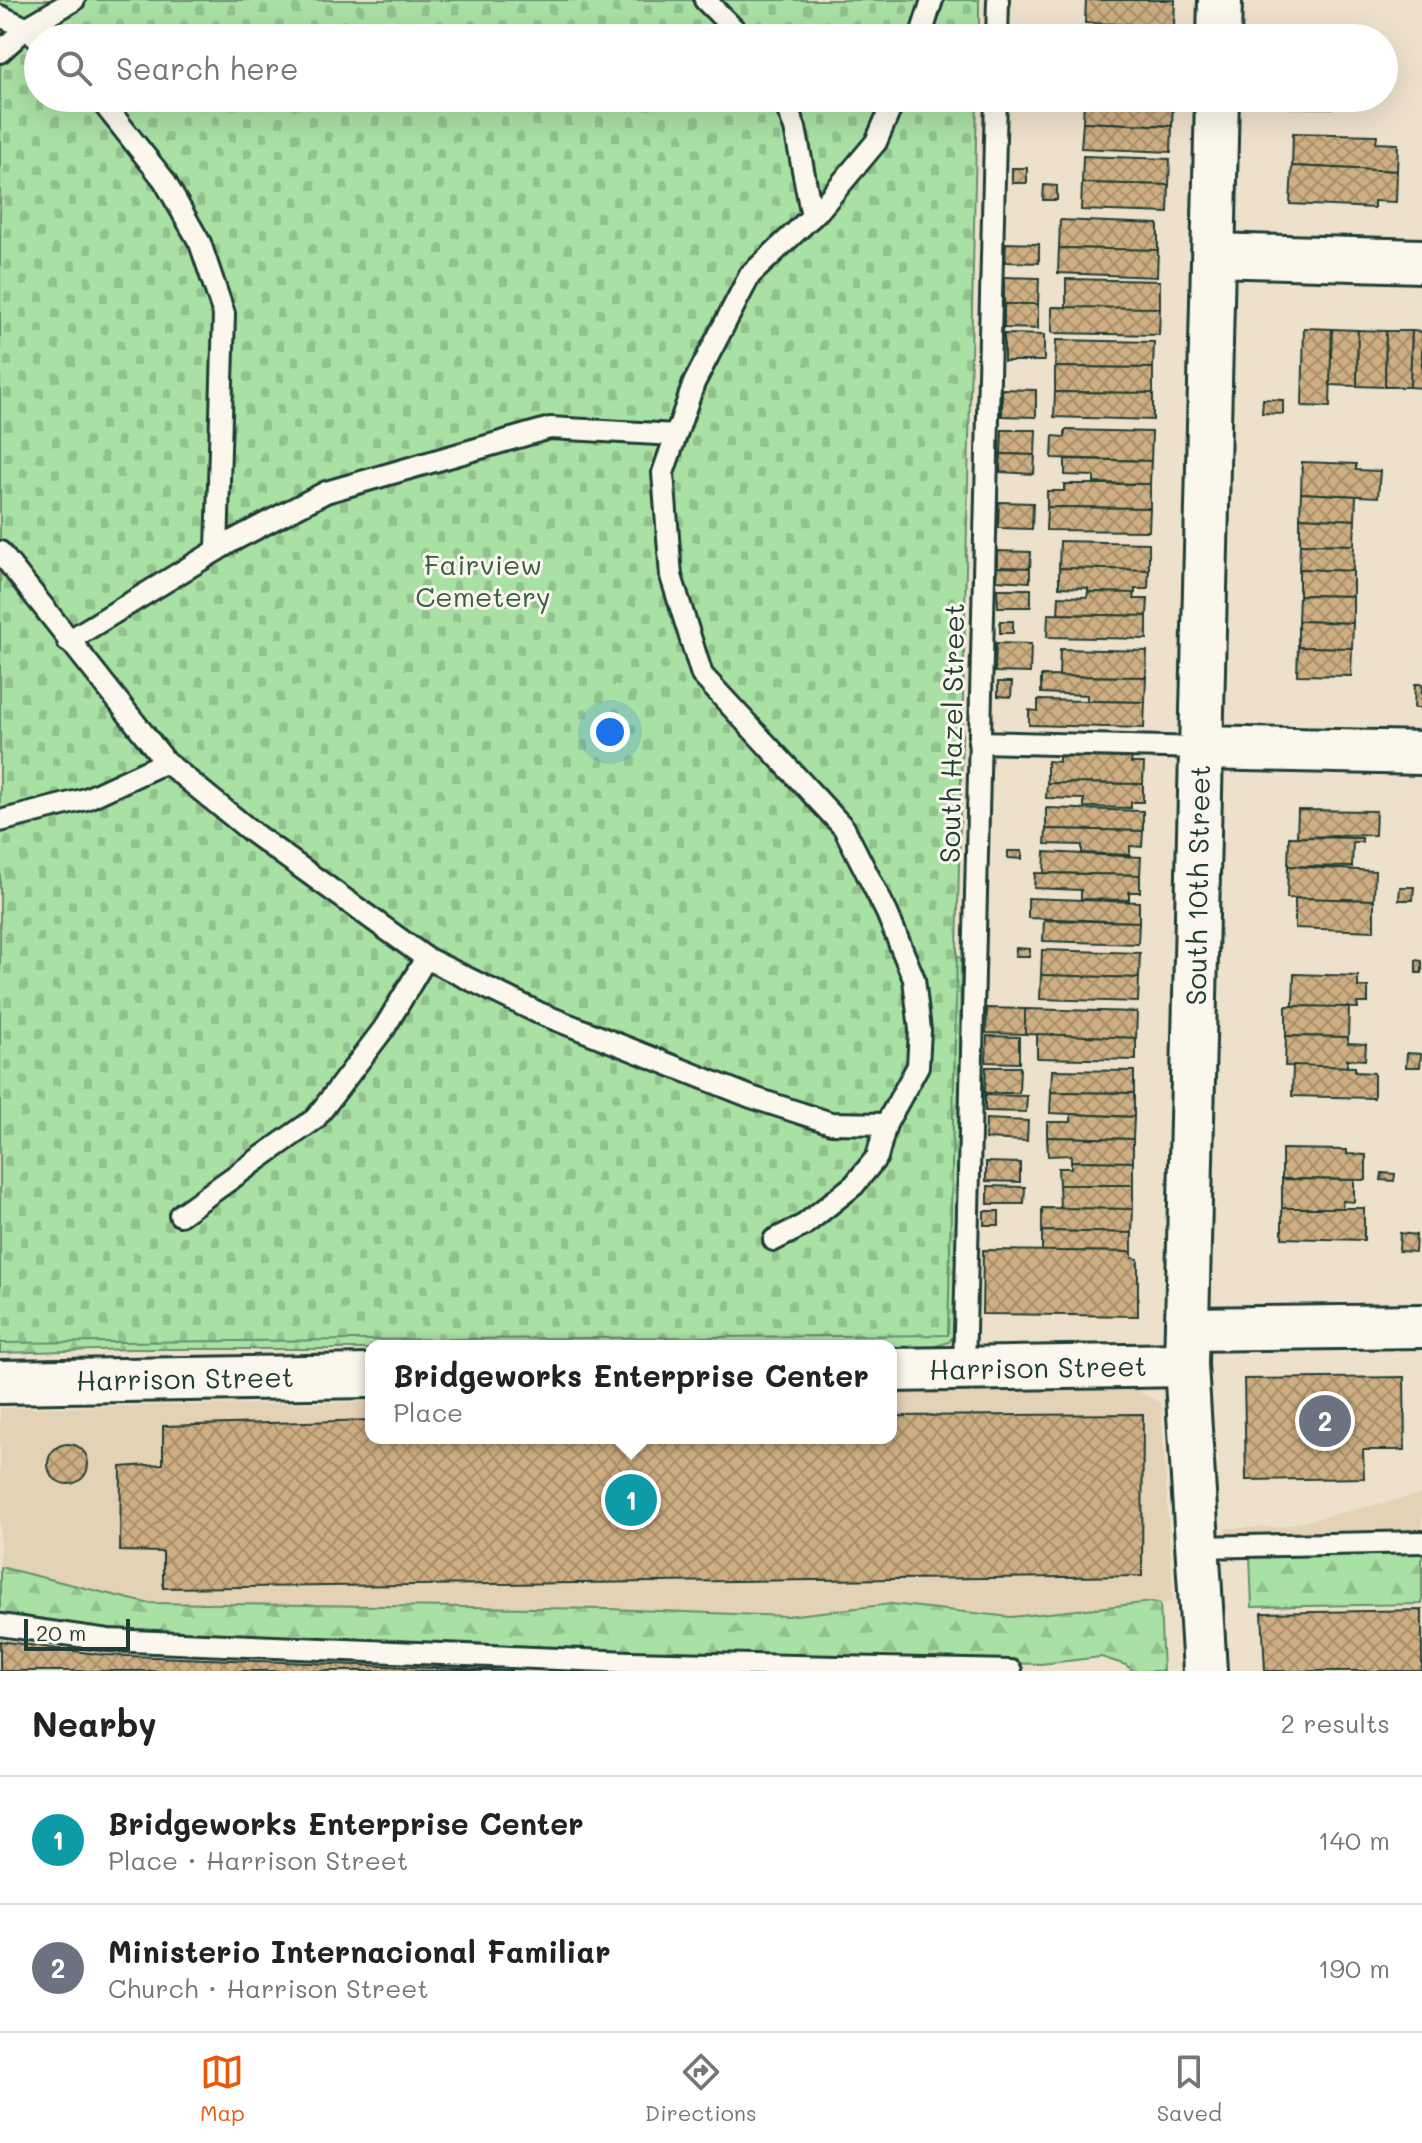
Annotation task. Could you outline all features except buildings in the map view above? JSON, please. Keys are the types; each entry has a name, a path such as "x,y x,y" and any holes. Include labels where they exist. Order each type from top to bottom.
{"street":[{"path":"1219,24 1220,0"},
{"name":"South 10th Street","path":"1205,1671 1186,1347 1217,112"},
{"path":"1214,255 1422,261"},
{"path":"1201,748 1422,753"},
{"name":"Harrison Street","path":"897,1370 964,1370 1422,1326"},
{"name":"Harrison Street","path":"0,1382 365,1376"}],"lane":[{"path":"44,24 74,0"},
{"path":"705,0 729,24"},
{"path":"924,24 932,0"},
{"path":"997,24 998,0"},
{"path":"0,16 24,30"},
{"path":"0,52 24,38"},
{"path":"110,112 164,180 200,243 224,314 217,550"},
{"path":"789,112 795,128 812,217"},
{"path":"774,1240 804,1225 854,1185 877,1157 886,1124 918,1066 920,1030 914,979 887,913 844,828 702,675 671,576 663,473 694,383 750,275 812,217 876,142 889,112"},
{"name":"South Hazel Street","path":"964,1370 996,112"},
{"path":"68,641 217,550 326,492 550,428 676,435"},
{"path":"0,552 166,762 253,833 426,958 539,1013 751,1097 831,1123 886,1124"},
{"path":"979,742 1201,748"},
{"path":"0,821 86,799 166,762"},
{"path":"180,1215 315,1119 385,1027 426,958"},
{"path":"1197,1547 1422,1542"},
{"path":"0,1625 108,1640 630,1662 1011,1671"}],"shaded area":[{"path":"1136,1390 1161,1403 1173,1602 1011,1617 891,1604 787,1616 609,1609 146,1603 0,1567 0,1408 365,1402 365,1444 897,1444 897,1394"},
{"path":"1422,1494 1422,1552 1228,1556 1225,1528 1279,1527"}],"green space":[{"name":"Fairview Cemetery","path":"0,0 979,0 979,24 24,24 24,112 977,112 948,1335 0,1343"},
{"path":"949,954 961,958 957,1315 955,1333 949,1342 923,1350 897,1350 897,1340 365,1340 365,1349 132,1349 0,1353 0,1328"},
{"path":"1422,1552 1422,1604 1252,1607 1250,1556"},
{"path":"0,1567 146,1603 609,1609 787,1616 891,1604 1011,1617 1153,1602 1160,1604 1163,1671 1133,1671 1126,1665 1101,1657 1041,1664 731,1658 474,1643 304,1640 125,1630 0,1614"}],"place":[{"name":"Ministerio Internacional Familiar","path":"1325,1421"},
{"name":"Bridgeworks Enterprise Center","path":"631,1500"}]}
